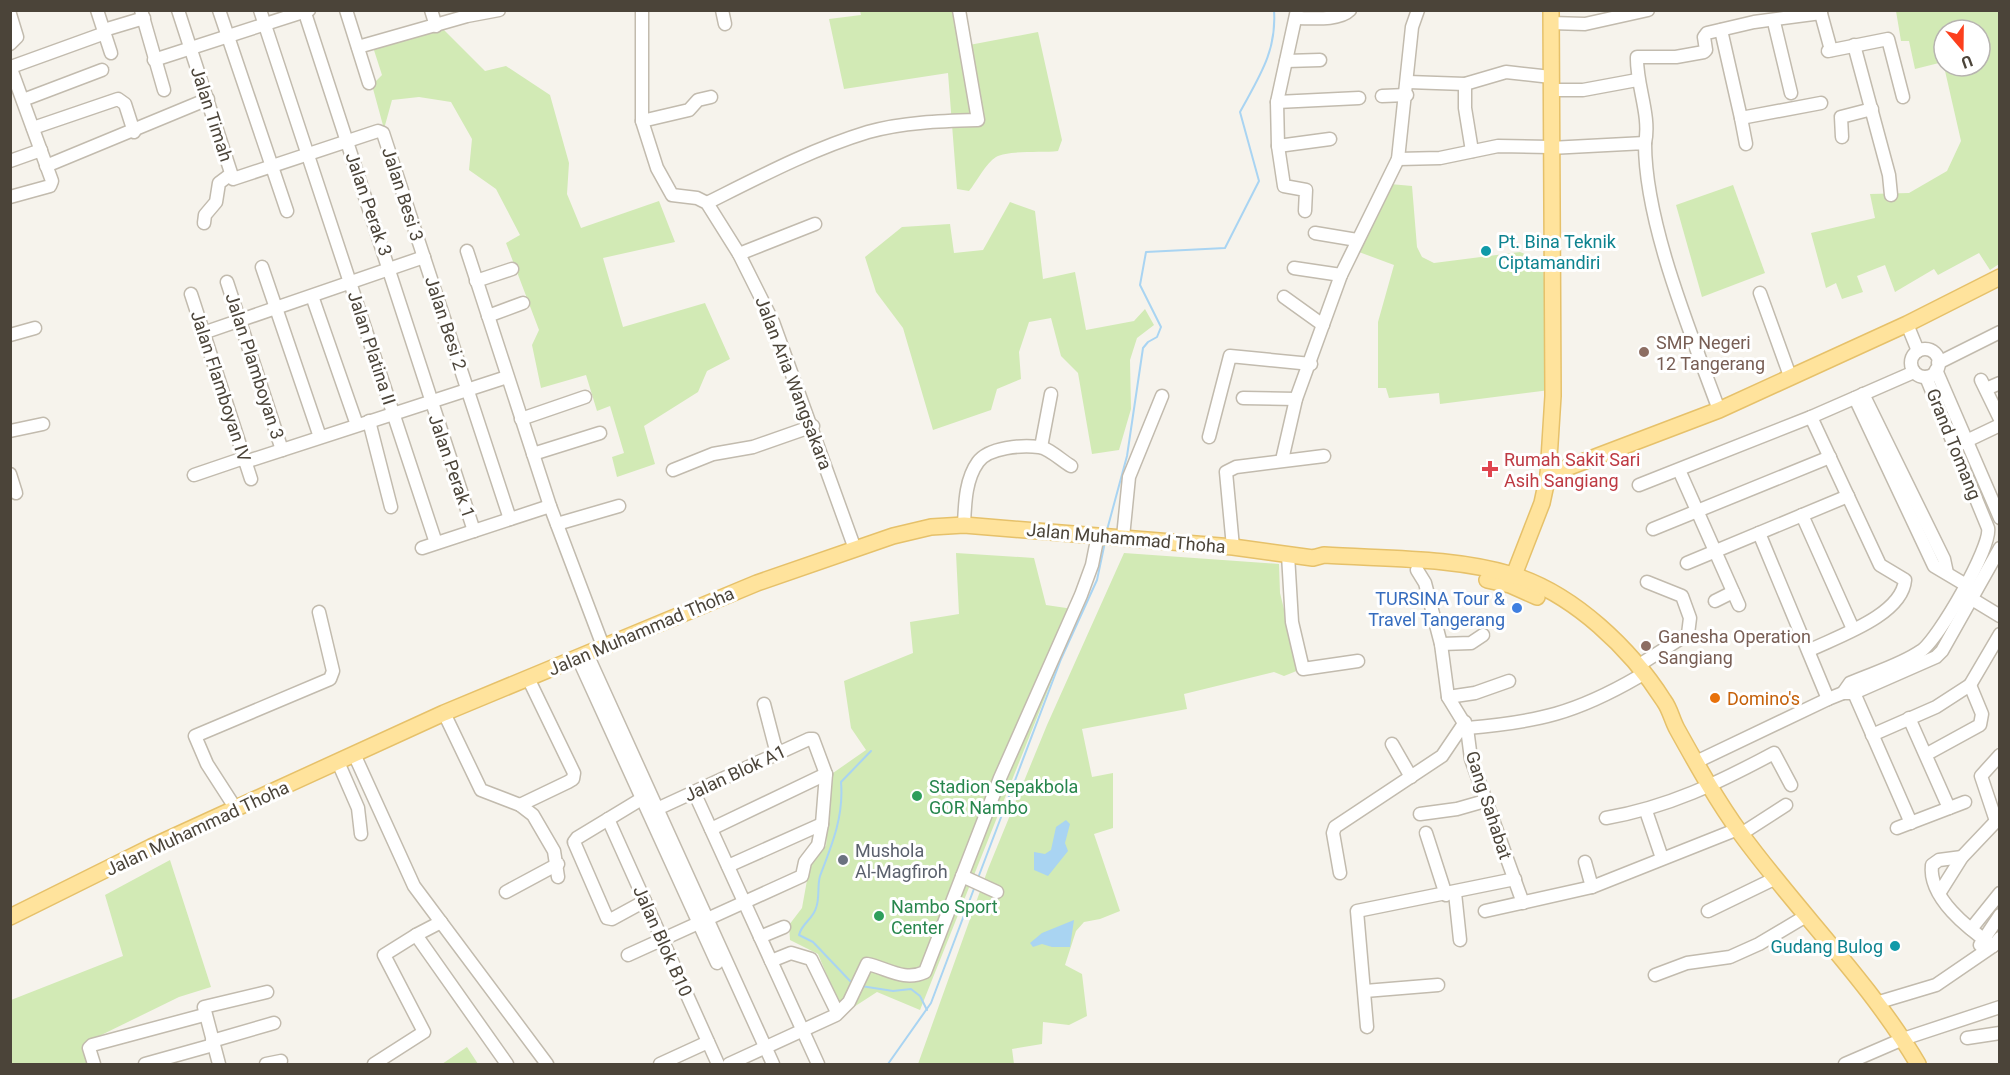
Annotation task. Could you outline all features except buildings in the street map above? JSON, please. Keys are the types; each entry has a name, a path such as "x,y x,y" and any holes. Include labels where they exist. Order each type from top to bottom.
{"main road":[{"path":"1514,575 1542,503 1548,475 1553,396 1551,17"},
{"path":"1548,475 1719,410 1906,324 2000,277"},
{"name":"Jalan Muhammad Thoha","path":"10,916 152,847 444,713 757,583 855,549 931,527 964,525 1100,535 1233,547 1313,558 1324,555 1514,575 1552,599 1602,637 1639,671 1662,712 1671,718 1740,832 1904,1039 1918,1065"},
{"name":"Jalan Muhammad Thoha","path":"1313,558 1322,564 1417,570 1457,569 1552,599"}],"street":[{"path":"97,10 111,53"},
{"name":"Jalan Timah","path":"178,10 232,176"},
{"path":"219,10 269,166 287,211"},
{"name":"Jalan Platina II","path":"260,10 436,543"},
{"path":"346,10 369,83"},
{"path":"430,10 436,26"},
{"path":"358,47 499,10"},
{"path":"642,10 642,121 657,168 672,195 697,198 707,203 824,147 870,132 930,122 978,120 959,10"},
{"path":"722,10 725,24"},
{"path":"1305,211 1306,190 1284,186 1278,146 1277,102 1286,61 1297,14 1335,17 1346,15 1350,10"},
{"path":"1282,460 1296,399 1311,364 1341,275 1398,159 1412,27 1418,10"},
{"path":"1551,17 1585,24 1648,10"},
{"path":"154,60 306,11"},
{"name":"Jalan Perak 3","path":"306,11 390,269 430,401"},
{"path":"10,44 17,37 12,12"},
{"path":"1719,410 1694,342 1658,227 1647,179 1646,130 1637,80 1637,57 1676,57 1704,52 1705,35 1754,22 1774,22 1820,12 1829,51 1888,39 1903,97"},
{"path":"10,197 50,186 52,181 11,67 143,14 164,90"},
{"path":"1774,22 1791,93"},
{"path":"1721,30 1746,144"},
{"path":"1854,45 1889,175 1891,195"},
{"path":"1286,61 1320,60"},
{"path":"23,100 102,70"},
{"path":"1382,96 1407,89 1465,84 1506,72 1584,90 1637,80"},
{"path":"1465,84 1465,108 1472,151"},
{"path":"642,121 689,110 699,100 711,98"},
{"path":"1277,102 1359,98"},
{"path":"33,128 118,99 124,104 134,132"},
{"path":"46,166 134,132 165,116 208,99"},
{"path":"1741,118 1821,103"},
{"path":"1842,137 1841,117 1872,109"},
{"name":"Jalan Besi 3","path":"347,140 381,131 424,257"},
{"path":"204,223 205,215 216,202 219,183 232,176 347,140"},
{"path":"1278,146 1330,140"},
{"path":"1398,159 1440,158 1498,146 1553,148 1645,143"},
{"path":"10,161 41,150"},
{"name":"Jalan Aria Wangsakara","path":"707,203 739,254 773,322 813,426 855,549"},
{"path":"739,254 815,224"},
{"path":"1315,233 1357,240"},
{"path":"467,251 532,454 603,646"},
{"path":"203,333 424,257"},
{"name":"Jalan Besi 2","path":"424,257 510,519"},
{"path":"262,267 320,438"},
{"path":"1294,268 1341,275"},
{"path":"476,281 512,269"},
{"name":"Jalan Plamboyan 3","path":"227,282 282,450"},
{"path":"1760,293 1790,376"},
{"name":"Jalan Flamboyan IV","path":"191,294 251,478"},
{"path":"312,296 363,423 391,507"},
{"path":"1284,297 1323,325"},
{"path":"488,316 523,303"},
{"path":"1906,324 1918,351"},
{"path":"10,335 35,328"},
{"path":"1639,485 1811,417 1914,372 1934,370 2000,332"},
{"path":"1914,372 1911,361 1918,351 1929,350 1937,357 1934,370"},
{"path":"1209,437 1230,356 1311,364"},
{"name":"Grand Tomang","path":"1696,762 1828,699 1936,657 1967,593 1990,535 1934,370"},
{"path":"194,475 320,438 507,376"},
{"path":"2000,382 1983,384 2000,419"},
{"path":"1041,447 1051,394"},
{"path":"1122,537 1129,477 1162,396"},
{"path":"1859,396 1939,562 1967,593 2000,616"},
{"path":"521,419 585,397"},
{"path":"1243,398 1296,399"},
{"name":"Jalan Perak 1","path":"430,401 474,531"},
{"path":"1810,650 1892,607 1904,588 1905,580 1880,565 1811,417"},
{"path":"10,431 43,424"},
{"path":"1960,444 2000,425"},
{"path":"673,470 713,454 753,447 813,426"},
{"path":"532,454 600,433"},
{"name":"Grand Tomang","path":"1960,444 2000,518"},
{"path":"964,525 966,491 977,463 986,454 1004,449 1041,447 1071,466"},
{"path":"1233,547 1226,472 1236,467 1324,456"},
{"path":"1653,529 1830,457"},
{"path":"1679,470 1739,605"},
{"path":"10,474 16,493"},
{"path":"1687,563 1848,496"},
{"path":"422,548 550,506"},
{"path":"557,524 619,506"},
{"path":"1802,515 1853,629"},
{"path":"1759,533 1810,650 1828,699"},
{"path":"729,1065 836,1015 849,1002 867,964 906,976 916,976 925,972 972,880 1026,715 1081,595 1100,535"},
{"name":"Grand Tomang","path":"1967,593 2000,548"},
{"path":"1288,555 1292,622 1303,669 1358,660"},
{"name":"Gang Sahabat","path":"1417,570 1425,583 1441,644 1452,707 1466,725 1471,759 1522,903"},
{"path":"1340,873 1333,833 1335,827 1377,796 1442,756 1466,725 1549,717 1589,704 1639,671 1688,634 1690,618 1682,596 1647,582"},
{"path":"1714,601 1733,592"},
{"path":"236,809 207,764 195,736 330,679 333,671 319,612"},
{"path":"1872,735 1936,706 1970,685 2000,634"},
{"path":"1441,644 1471,643 1483,635"},
{"path":"582,656 761,1050 772,1065"},
{"path":"520,805 568,782 573,779 574,773 528,678"},
{"path":"1449,697 1475,693 1509,681"},
{"path":"1927,754 1980,725 1982,714 1970,685"},
{"path":"1849,690 1872,735 1911,823"},
{"path":"764,704 777,754"},
{"path":"444,713 481,790 520,805 536,819 554,851 558,864 558,877"},
{"path":"1909,718 1927,754 1949,808"},
{"name":"Jalan Blok A1","path":"657,809 813,740 826,774"},
{"path":"1392,744 1411,777"},
{"path":"1606,818 1646,811 1711,787 1774,753 1791,785"},
{"path":"354,754 414,886 547,1065"},
{"path":"1940,892 1962,856 1998,819 1981,776 2000,755"},
{"path":"338,762 358,808 361,834"},
{"path":"628,955 802,876 805,861 818,845 826,774"},
{"path":"711,829 826,774"},
{"path":"694,792 818,1065"},
{"path":"646,796 657,809 703,921"},
{"path":"645,900 612,919 607,918 574,842 646,796"},
{"path":"1420,814 1457,809 1485,801"},
{"path":"1897,828 1965,802"},
{"path":"1485,910 1592,888 1662,858 1740,832 1786,805"},
{"path":"1646,811 1662,858"},
{"name":"Jalan Blok B10","path":"608,819 718,1065"},
{"path":"728,866 822,824"},
{"path":"1426,833 1450,894 1460,940"},
{"path":"1962,856 1939,860 1932,865 1931,872 1948,910 1971,929 1992,941"},
{"path":"1585,862 1592,888"},
{"path":"506,892 558,864"},
{"path":"1708,911 1776,878"},
{"path":"1368,1027 1357,911 1515,879"},
{"path":"972,880 996,892"},
{"path":"1971,929 2000,893"},
{"path":"1876,1003 1936,985 1992,941 2000,915"},
{"path":"1655,975 1688,963 1730,957 1759,944 1806,916"},
{"path":"374,1065 424,1032 384,955 441,922"},
{"path":"760,937 784,927"},
{"path":"416,935 507,1065"},
{"path":"771,961 790,953 812,959 837,1012"},
{"path":"1365,992 1438,985"},
{"path":"219,1065 204,1008 267,992"},
{"path":"1845,1065 1904,1039 2000,1007"},
{"path":"94,1065 89,1048 92,1045 204,1015"},
{"path":"145,1065 274,1023"},
{"path":"1967,1038 2000,1033"},
{"path":"668,1063 708,1042"},
{"path":"761,1050 764,1065"},
{"path":"266,1065 280,1061"}],"green space":[{"path":"860,11 957,11 964,46 1038,32 1062,140 1058,151 1017,153 996,157 969,191 957,189 948,73 844,89 829,19 861,15"},
{"path":"1896,11 1999,11 1999,264 1990,270 1979,253 1938,275 1934,269 1895,292 1885,265 1857,276 1863,292 1842,299 1836,283 1826,288 1811,233 1875,218 1870,194 1909,193 1947,171 1961,141 1947,78 1992,78 1992,18 1932,18 1932,65 1915,69 1909,41 1901,41"},
{"path":"443,29 485,71 506,66 550,95 569,163 567,194 581,228 659,201 675,242 603,258 623,327 705,303 730,359 707,371 698,392 644,426 655,464 617,477 612,457 624,453 610,406 597,411 586,375 541,388 532,345 539,330 506,243 520,235 496,189 469,170 472,139 451,102 419,97 392,100 384,129 372,85 382,75 372,44"},
{"path":"1390,184 1412,186 1417,247 1422,257 1434,263 1520,252 1543,262 1550,390 1440,404 1439,393 1389,398 1386,388 1378,388 1378,322 1394,265 1359,252"},
{"path":"1733,185 1765,273 1702,297 1676,205"},
{"path":"1010,202 1035,211 1043,279 1075,272 1086,330 1134,321 1145,309 1154,325 1137,338 1130,360 1131,409 1119,450 1092,454 1078,373 1061,356 1051,318 1029,322 1019,352 1021,379 997,389 991,410 933,430 903,328 876,292 865,257 902,227 950,224 954,253 983,250"},
{"path":"956,553 1034,558 1046,605 1080,610 920,1010 877,992 843,1014 818,954 790,940 789,925 802,908 811,858 826,846 833,773 866,750 851,728 844,681 913,653 910,622 959,614"},
{"path":"1124,553 1279,564 1280,593 1299,670 1284,676 1274,672 1184,694 1187,709 1082,729 1092,777 1113,773 1113,828 1094,834 1120,911 1100,919 1084,922 1076,931 1065,965 1082,974 1087,1016 1069,1025 1043,1022 1042,1044 1012,1049 1014,1064 918,1064 988,869 1047,725"},
{"path":"170,860 211,987 179,997 89,1041 95,1064 11,1064 11,1000 123,956 105,895"},
{"path":"467,1047 478,1064 442,1064"}],"water":[{"path":"1066,820 1070,824 1065,843 1068,851 1048,876 1034,870 1034,852 1045,854 1051,850 1056,827"},
{"path":"1074,920 1070,947 1052,947 1042,944 1033,947 1030,943 1042,933"}],"waterway":[{"path":"1107,530 1127,456 1143,348 1157,337 1161,327 1140,285 1146,252 1225,248 1259,181 1240,112 1270,51 1274,10"},
{"path":"978,878 1061,659 1097,580 1105,542"},
{"path":"852,983 813,942 799,935 802,927 815,912 820,876 839,819 841,782 871,751"},
{"path":"888,1064 931,1003 975,886"},
{"path":"861,986 893,991 911,989 920,996 927,1010"}],"place":[{"name":"Pt. Bina Teknik Ciptamandiri","path":"1486,251"},
{"name":"SMP Negeri 12 Tangerang","path":"1644,352"},
{"name":"Rumah Sakit Sari Asih Sangiang","path":"1490,469"},
{"name":"TURSINA Tour & Travel Tangerang","path":"1517,608"},
{"name":"Ganesha Operation Sangiang","path":"1646,646"},
{"name":"Domino's","path":"1715,698"},
{"name":"Stadion Sepakbola GOR Nambo","path":"917,796"},
{"name":"Mushola Al-Magfiroh","path":"843,860"},
{"name":"Nambo Sport Center","path":"879,916"},
{"name":"Gudang Bulog","path":"1895,946"}]}
